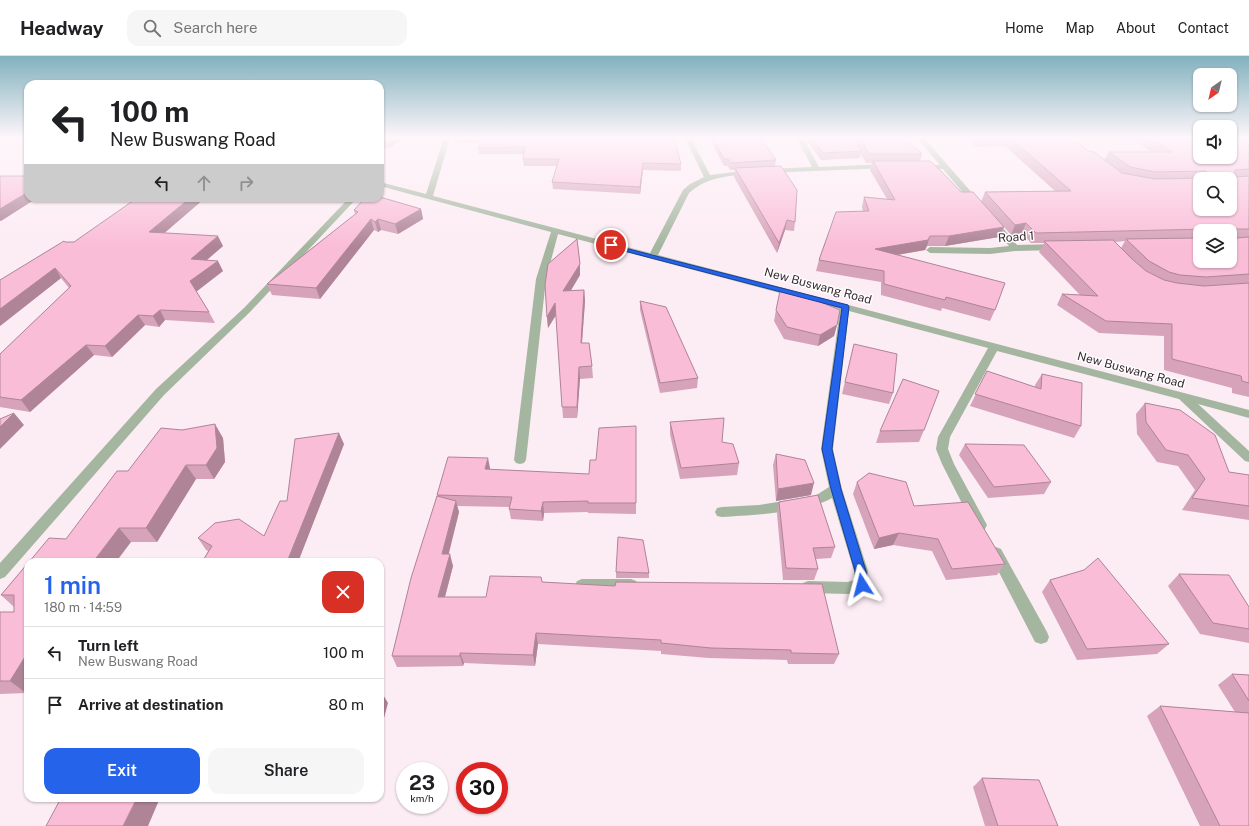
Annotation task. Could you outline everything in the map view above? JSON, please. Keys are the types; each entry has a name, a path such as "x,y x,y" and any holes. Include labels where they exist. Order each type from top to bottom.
{"street":[{"path":"429,197 436,174"},
{"path":"653,256 686,192 693,184 708,177 725,174"},
{"path":"951,174 1015,248"},
{"name":"New Buswang Road","path":"384,185 1249,414"},
{"path":"0,573 160,392 247,310 349,202"},
{"path":"520,460 541,279 555,231"},
{"name":"Road 1","path":"930,250 990,251 1015,248 1062,247"},
{"path":"793,587 848,588 862,585 861,571 836,489 827,449 845,307"},
{"path":"994,346 944,437 942,450 948,464 1041,637"},
{"path":"1183,397 1249,458"},
{"path":"722,512 759,510 818,500 836,489"},
{"path":"565,585 644,586"}],"building":[{"path":"554,174 642,174 640,187 552,182"},
{"path":"738,174 786,174 797,190 795,222 787,220 779,243"},
{"path":"880,174 944,174 961,192 973,192 1004,227 949,236 930,236 928,240 875,249 1005,283 995,310 946,297 945,300 884,284 884,271 819,260 836,212 869,211 864,197 895,200"},
{"path":"1052,174 1127,174 1155,179 1193,178 1193,216 1237,216 1237,177 1249,176 1249,229 1237,229 1237,224 1193,224 1193,229 1036,233 1026,223 1015,225 985,192 1071,191"},
{"path":"0,176 24,176 24,194 0,209"},
{"path":"384,198 421,209 395,224 378,219 375,222 371,219 316,288 267,284 358,212 354,210 361,202 384,202"},
{"path":"131,202 185,202 149,232 218,236 191,259 218,261 190,281 209,312 160,310 153,316 138,315 105,346 86,345 21,400 0,397 0,354 71,286 55,268 0,309 0,280 64,241 74,242"},
{"path":"1249,237 1249,274 1206,277 1180,275 1169,272 1149,261 1126,239 1193,238 1193,268 1237,268 1237,238"},
{"path":"577,239 580,264 563,291 584,290 581,343 589,343 592,366 579,367 577,407 562,407 555,303 547,317 545,285 548,264"},
{"path":"1113,240 1146,271 1164,280 1204,286 1249,283 1249,383 1242,381 1241,376 1172,359 1172,324 1106,321 1062,294 1098,296 1044,241"},
{"path":"780,291 806,296 840,310 837,325 820,335 787,327 776,310"},
{"path":"640,301 666,307 698,378 660,383"},
{"path":"854,344 897,354 893,393 845,382"},
{"path":"987,371 1041,389 1042,374 1082,383 1081,426 975,394"},
{"path":"903,379 939,391 924,430 880,431"},
{"path":"1145,403 1180,410 1215,435 1229,472 1249,475 1249,506 1192,498 1205,479 1188,455 1166,450 1146,422"},
{"path":"14,413 0,427 0,419"},
{"path":"724,418 722,442 733,444 739,463 681,468 670,422"},
{"path":"215,424 217,448 206,465 186,465 146,528 119,528 96,558 32,558 49,538 66,539 117,471 128,471 161,428 182,430"},
{"path":"636,426 636,503 588,503 588,501 543,502 541,511 509,509 512,497 437,495 448,457 488,458 485,469 589,474 590,460 596,460 599,428"},
{"path":"339,433 289,558 204,558 212,546 198,538 215,523 239,519 264,536 280,501 287,501 295,439"},
{"path":"965,444 1024,445 1051,482 994,487"},
{"path":"776,454 805,460 814,483 778,489"},
{"path":"869,473 906,482 914,506 968,502 1005,564 952,569 938,539 899,533 879,538 857,482"},
{"path":"818,495 835,547 813,548 818,569 786,568 779,502"},
{"path":"437,496 456,501 442,554 450,554 438,597 486,597 490,576 541,577 542,582 615,586 616,582 822,584 839,654 791,653 791,650 711,648 661,643 661,640 536,633 533,655 460,653 460,656 392,656 411,578"},
{"path":"618,537 643,540 649,573 616,572"},
{"path":"1098,558 1169,644 1087,649 1050,580 1084,570"},
{"path":"24,568 24,658 10,681 0,681 0,612 14,612 14,595 1,595"},
{"path":"1179,574 1229,575 1249,607 1249,629 1213,623"},
{"path":"1232,674 1249,675 1249,701"},
{"path":"1160,706 1249,713 1249,826 1220,826"},
{"path":"982,778 1039,780 1058,826 998,826"},
{"path":"59,802 135,802 123,826 46,826"}],"route":[{"path":"611,245 845,307 827,449 828,459 836,489 861,571 862,585"}]}
